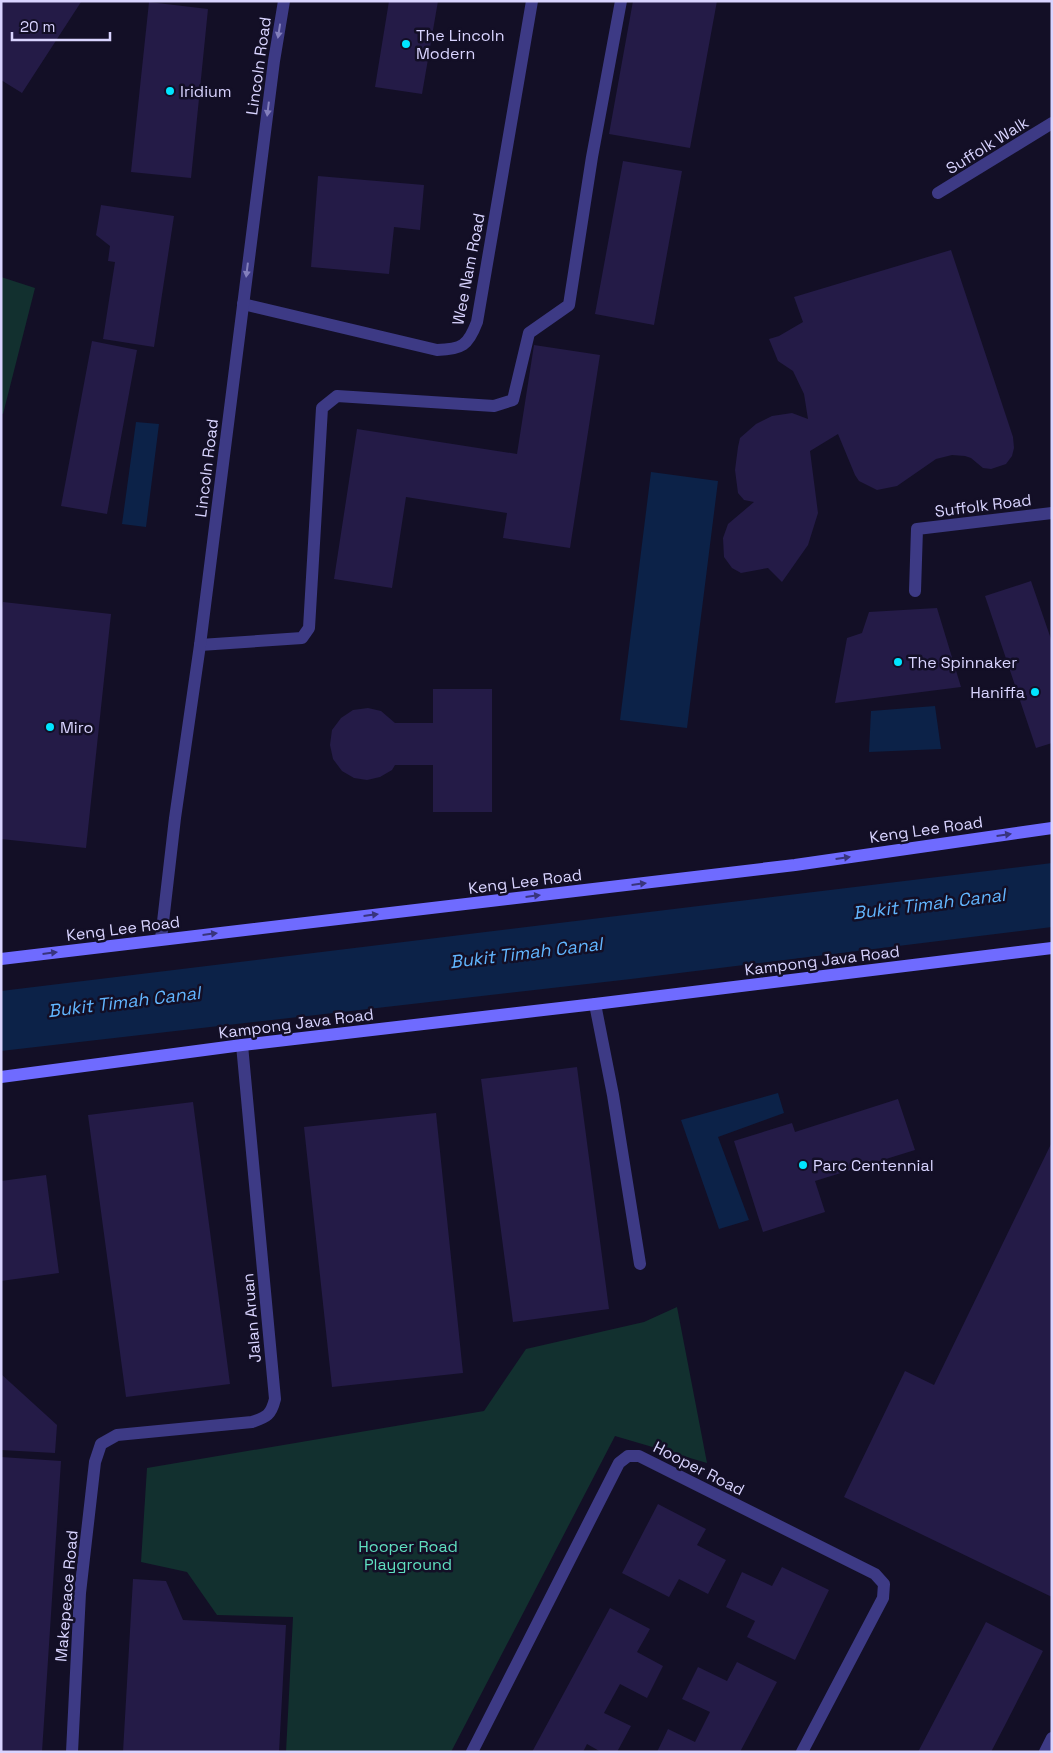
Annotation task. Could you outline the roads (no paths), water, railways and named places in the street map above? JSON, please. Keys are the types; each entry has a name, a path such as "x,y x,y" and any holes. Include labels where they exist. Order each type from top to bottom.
{"street":[{"name":"Lincoln Road","path":"161,939 274,61 284,1"},
{"name":"Wee Nam Road","path":"243,304 437,350 464,346 472,335 477,322 532,1"},
{"path":"200,645 302,638 307,633 309,628 322,408 337,396 494,406 513,400 529,333 569,305 592,157 621,1"},
{"name":"Suffolk Walk","path":"938,194 1052,123"},
{"name":"Suffolk Road","path":"915,591 917,528 1052,513"},
{"name":"Keng Lee Road","path":"1,960 161,939 785,866 1052,828"},
{"name":"Kampong Java Road","path":"1,1076 1052,948"},
{"path":"595,1004 613,1094 640,1264"},
{"name":"Jalan Aruan","path":"100,1444 117,1435 252,1422 264,1418 272,1411 275,1399 242,1046"},
{"name":"Makepeace Road","path":"72,1752 80,1592 95,1462 100,1444"},
{"name":"Hooper Road","path":"472,1752 619,1462 628,1456 639,1456 657,1464 875,1574 884,1584 882,1598 802,1752"},
{"path":"1045,1752 1052,1738"}],"water":[{"path":"136,422 159,424 146,527 122,524"},
{"path":"651,472 718,481 687,728 620,720"},
{"path":"935,706 941,749 869,752 871,711"},
{"name":"Bukit Timah Canal","path":"1052,863 1052,927 631,979 1,1051 1,991"},
{"path":"778,1093 784,1113 718,1137 749,1220 719,1229 681,1120"}],"place":[{"name":"The Lincoln Modern","path":"406,44"},
{"name":"Iridium","path":"170,91"},
{"name":"The Spinnaker","path":"898,662"},
{"name":"Haniffa","path":"1035,692"},
{"name":"Miro","path":"50,727"},
{"name":"Parc Centennial","path":"803,1165"}],"park label":[{"name":"Hooper Road Playground","path":"408,1555"}]}
